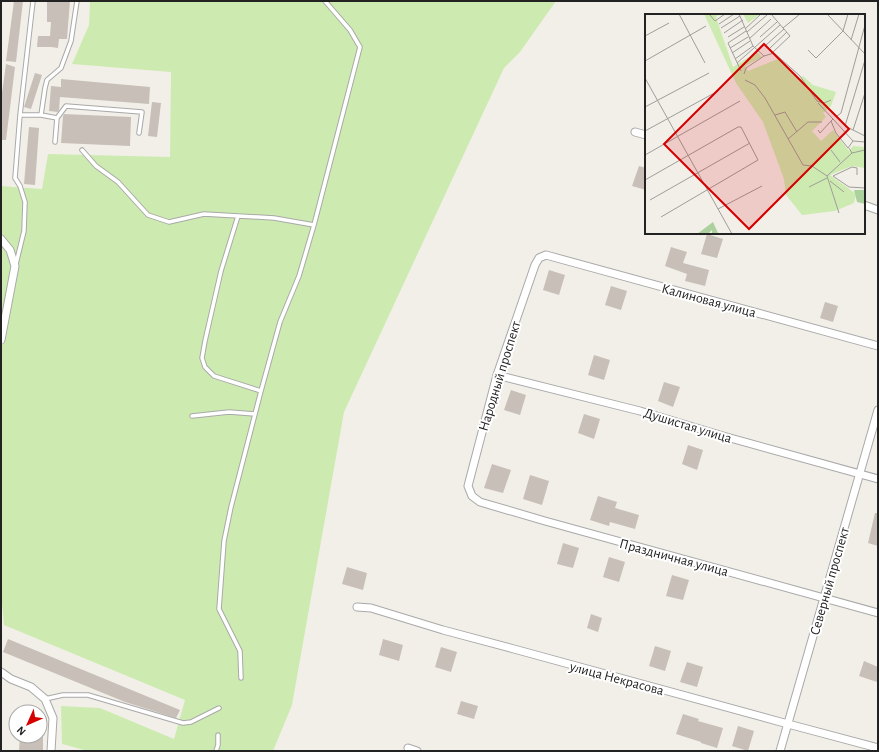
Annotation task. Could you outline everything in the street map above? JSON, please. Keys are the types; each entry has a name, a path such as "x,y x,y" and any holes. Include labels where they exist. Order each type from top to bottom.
{"street":[{"path":"635,132 645,135"},
{"path":"865,205 878,210"},
{"path":"1,239 10,250 15,266 1,340"},
{"name":"Калиновая улица","path":"539,258 546,255 878,346"},
{"name":"Народный проспект","path":"472,496 468,486 497,374 535,265 539,258"},
{"name":"Душистая улица","path":"497,374 640,410 723,436 878,479"},
{"name":"Северный проспект","path":"780,751 878,410"},
{"name":"Праздничная улица","path":"472,496 480,502 537,519 878,613"},
{"name":"улица Некрасова","path":"357,607 371,608 450,632 878,748"},
{"path":"1,672 32,687 45,698 53,718 51,751"},
{"path":"408,748 417,751"}],"lane":[{"path":"15,266 24,231 25,202 20,186 15,178 20,115 33,1"},
{"path":"41,115 47,80 61,68 71,40 77,1"},
{"path":"241,678 240,651 219,609 226,534 231,507 280,322 299,276 314,225 360,47 350,30 325,1"},
{"path":"55,142 57,118 66,106 142,112 139,133"},
{"path":"20,115 41,115 57,118"},
{"path":"82,150 96,166 118,182 148,215 169,222 204,214 274,218 314,225"},
{"path":"238,216 221,271 202,358 205,367 214,376 261,391"},
{"path":"192,416 229,412 255,414"},
{"path":"45,698 64,695 88,695 183,723 192,722 219,708"},
{"path":"216,751 218,745 218,735"}],"green space":[{"path":"90,1 556,1 520,52 504,68 344,412 292,705 273,751 88,751 62,744 61,706 100,708 174,739 185,700 4,625 1,593 1,186 42,189 48,154 170,157 171,72 72,64 89,25"}],"building":[{"path":"14,1 23,1 16,62 6,61"},
{"path":"47,1 70,1 67,39 59,39 58,48 37,47 38,36 50,36 51,22 47,22"},
{"path":"6,64 15,67 6,140 1,140 1,93"},
{"path":"35,73 42,75 31,109 24,107"},
{"path":"61,79 150,87 149,104 60,97 58,112 49,111 51,86 61,87"},
{"path":"152,102 161,103 157,137 148,136"},
{"path":"64,114 131,117 130,146 61,143"},
{"path":"29,127 39,128 35,185 24,184"},
{"path":"639,166 645,168 645,190 632,186"},
{"path":"707,234 723,239 717,258 701,254"},
{"path":"671,247 687,252 683,263 709,270 705,286 685,281 687,274 665,266"},
{"path":"549,270 565,275 559,295 543,290"},
{"path":"611,286 627,291 621,310 605,305"},
{"path":"825,302 838,306 833,322 820,318"},
{"path":"594,355 610,360 604,380 588,375"},
{"path":"664,382 680,387 673,407 658,401"},
{"path":"511,390 526,395 520,415 504,410"},
{"path":"584,414 600,419 594,439 578,433"},
{"path":"688,445 703,450 697,470 682,464"},
{"path":"492,464 511,470 503,493 484,488"},
{"path":"530,475 549,481 542,505 523,499"},
{"path":"598,496 617,502 615,508 639,515 635,529 610,522 609,526 590,520"},
{"path":"875,513 878,513 878,546 868,543"},
{"path":"563,543 579,548 573,568 557,564"},
{"path":"609,557 625,562 619,582 603,577"},
{"path":"347,567 367,573 363,590 342,584"},
{"path":"672,575 689,580 683,600 666,596"},
{"path":"591,614 602,618 598,632 587,628"},
{"path":"8,639 180,710 176,718 125,702 3,652"},
{"path":"383,639 403,645 399,661 379,655"},
{"path":"655,646 671,651 665,671 649,666"},
{"path":"441,647 457,652 451,672 435,667"},
{"path":"864,661 878,667 877,682 859,676"},
{"path":"687,662 703,667 697,687 680,682"},
{"path":"461,701 478,706 474,719 457,714"},
{"path":"683,714 699,719 698,721 723,728 717,748 676,734"},
{"path":"738,726 754,731 748,751 732,746"},
{"path":"19,744 43,744 43,751 19,751"}]}
